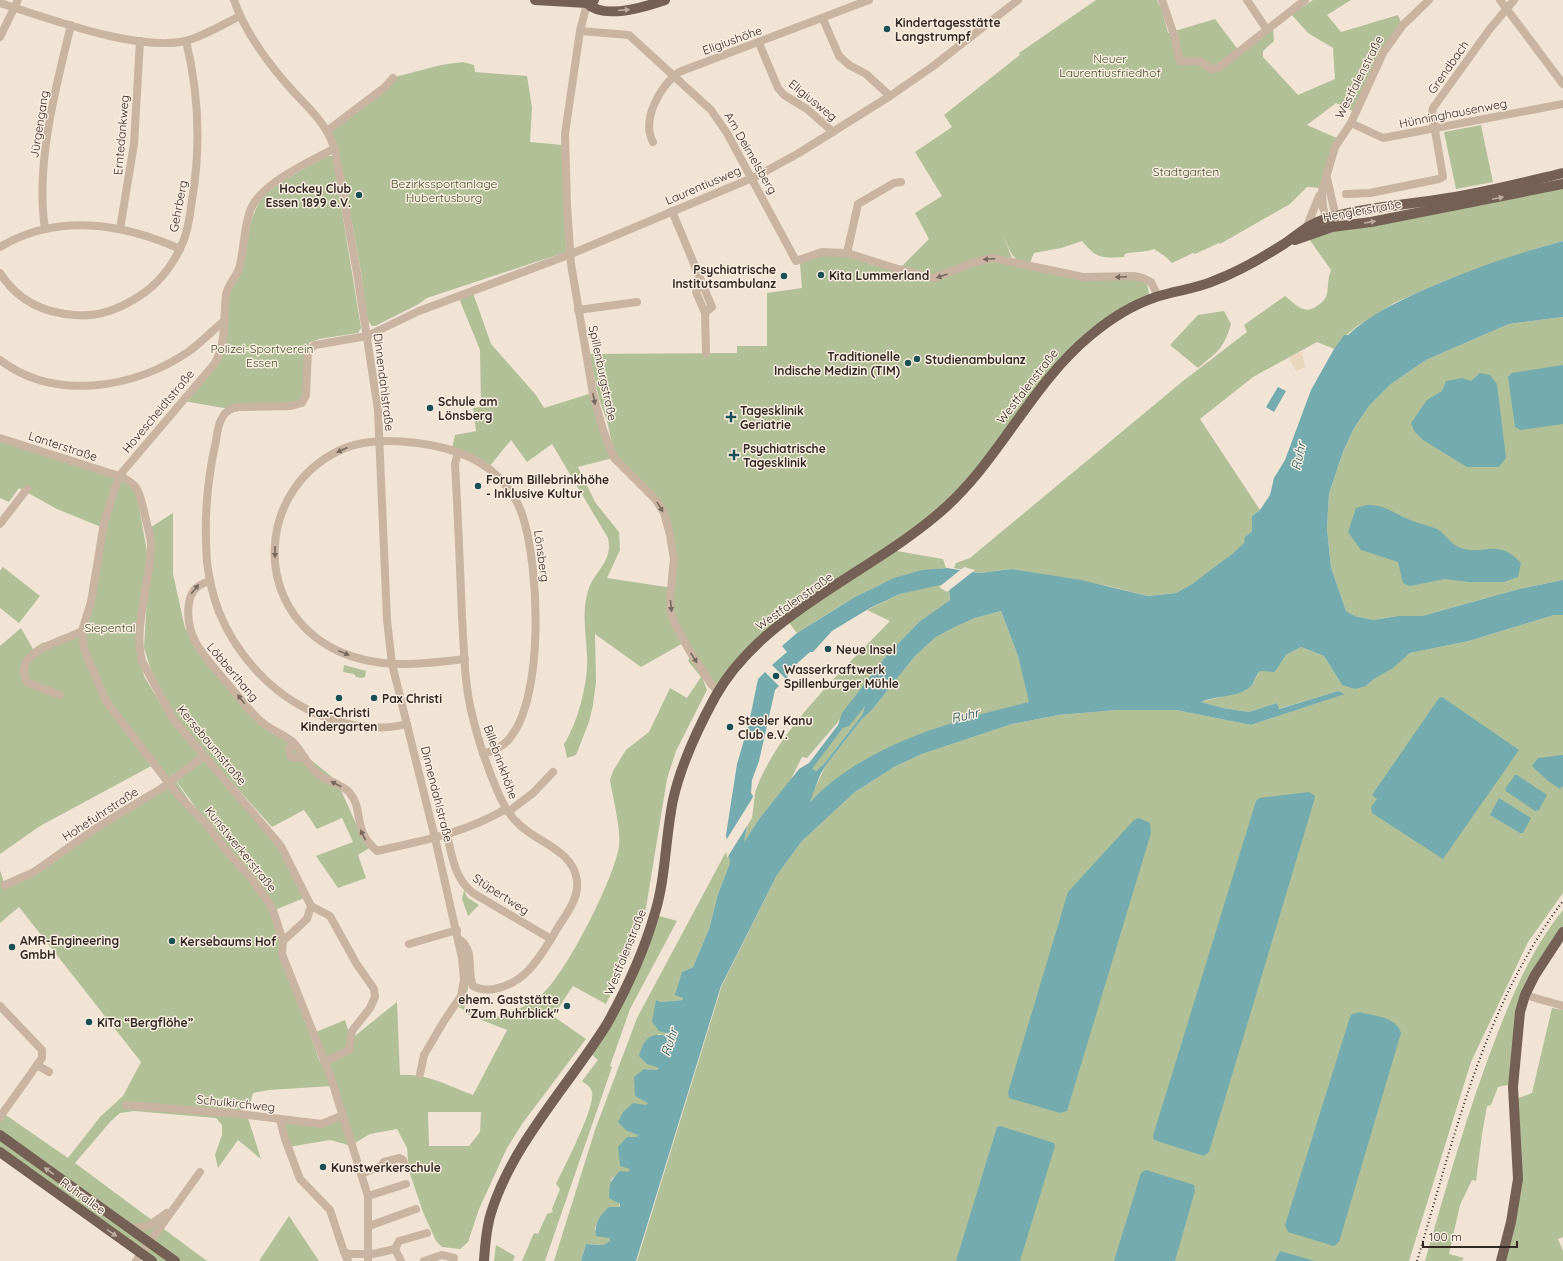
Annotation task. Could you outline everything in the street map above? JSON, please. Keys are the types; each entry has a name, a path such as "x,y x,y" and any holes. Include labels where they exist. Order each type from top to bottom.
{"main road":[{"path":"535,0 590,1 597,11 617,11 641,8 665,0"},
{"name":"Henglerstraße","path":"1286,243 1307,226 1334,217 1450,198 1563,174"},
{"name":"Henglerstraße","path":"1286,243 1334,217 1379,221 1563,184"},
{"name":"Westfalenstraße","path":"484,1261 487,1229 491,1212 518,1153 607,1024 619,1003 642,951 661,890 670,819 679,777 695,736 718,692 737,665 771,631 937,516 976,477 1018,417 1050,376 1070,353 1090,335 1156,292 1214,282 1255,262 1286,243"},
{"path":"1500,1261 1511,1222 1518,1179 1513,1081 1518,1021 1525,995 1540,965 1563,932"},
{"name":"Ruhrallee","path":"0,1136 175,1261"},
{"name":"Ruhrallee","path":"0,1152 139,1257 152,1261"}],"street":[{"path":"0,37 18,0"},
{"name":"Dinnendahlstraße","path":"234,0 240,16 264,54 279,75 318,117 335,148 378,410 388,620 392,664 458,935 464,980 461,996 424,1055 420,1074"},
{"name":"Eligiushöhe","path":"653,142 649,135 653,104 660,92 675,75 869,0"},
{"name":"Laurentiusweg","path":"210,581 207,552 207,514 214,451 221,419 227,411 234,407 291,406 302,403 306,395 308,354 311,348 315,345 367,336 419,311 571,254 752,178 799,153 932,68 1018,0"},
{"path":"1162,0 1174,35 1180,61 1194,60 1215,69 1305,0"},
{"path":"1247,0 1267,30"},
{"name":"Westfalenstraße","path":"1307,226 1322,192 1335,147 1351,123 1383,53 1403,25 1429,0"},
{"path":"1500,0 1563,84"},
{"name":"Grendbach","path":"1439,179 1443,176 1443,172 1434,128 1432,114 1433,108 1514,0"},
{"name":"Spillenburgstraße","path":"590,1 580,32 565,134 566,205 578,310 596,409 614,458 656,500 667,522 674,559 670,598 671,612 675,624 689,650 718,692"},
{"path":"0,4 71,25 140,41 163,44 186,41 240,16"},
{"path":"823,19 839,56 849,65 866,74 890,96"},
{"name":"Jürgengang","path":"45,229 43,188 50,117 71,25"},
{"name":"Am Deimelsberg","path":"580,32 629,35 675,75 717,117 752,178 796,261 822,252 847,253 934,278 975,262 993,258 1083,277 1139,277 1151,282 1156,292"},
{"name":"Erntedankweg","path":"120,230 134,144 140,41"},
{"name":"Gehrberg","path":"0,273 12,290 36,307 63,314 95,314 125,304 148,291 167,271 180,249 187,231 196,175 198,141 196,96 186,41"},
{"name":"Eligiusweg","path":"759,43 778,88 784,95 807,110 833,132"},
{"path":"327,131 385,87 393,78"},
{"name":"Hünninghausenweg","path":"1351,123 1384,138 1563,104"},
{"name":"Hovescheidtstraße","path":"119,476 215,363 224,342 227,292 229,283 240,266 248,219 254,202 264,191 282,178 335,148"},
{"path":"1326,175 1334,217"},
{"name":"Henglerstraße","path":"1346,194 1370,193 1439,179"},
{"path":"847,253 858,204 894,183 901,182"},
{"name":"Westfalenstraße","path":"1322,192 1323,208 1334,217"},
{"path":"672,211 712,307 705,313 706,353"},
{"path":"0,247 26,234 45,229 86,224 120,230 180,249"},
{"name":"Spillenburgstraße","path":"578,310 637,302"},
{"path":"0,360 23,374 40,380 71,386 101,385 144,374 176,359 203,340 225,320"},
{"name":"Lanterstraße","path":"0,438 119,476"},
{"name":"Lönsberg","path":"392,664 372,662 346,654 327,644 311,632 298,619 286,600 278,580 275,560 275,541 281,514 288,498 305,475 320,462 339,451 360,444 380,441 424,444 458,452 476,460 491,470 513,496 526,527 534,586 534,648 530,683 523,712 508,741 483,754"},
{"name":"Billebrinkhöhe","path":"458,452 456,464 464,659 471,710 483,754 507,811 525,830 561,854 568,861 576,874 577,888 575,896 534,966 520,978 507,985 487,990 473,986 468,950 458,935"},
{"name":"Kunstwerkerstraße","path":"119,476 104,523 91,602 82,631 84,649 103,697 177,794 208,826 262,892 273,909 283,941 282,954 343,1115 368,1196 368,1257"},
{"name":"Kersebaumstraße","path":"119,476 130,481 137,489 150,537 150,552 140,635 140,653 142,660 169,713 281,846 311,906"},
{"path":"0,524 27,489"},
{"path":"210,581 219,613 240,651 260,674 286,696 310,710 348,724 387,728 407,724"},
{"name":"Löbberthang","path":"210,581 196,587 190,599 189,627 197,646 249,710 270,729 282,735 295,745 319,775 340,785 350,793 354,800 363,836 377,850 447,835 507,811 534,793 553,772"},
{"path":"60,695 28,683 24,674 25,663 38,650 82,631"},
{"path":"392,664 405,665 464,659"},
{"name":"Hohefuhrstraße","path":"5,885 34,872 100,826 169,783 204,756"},
{"name":"Stüpertweg","path":"447,835 457,874 464,885 473,893 551,939"},
{"path":"283,941 306,919 311,906 330,916 356,963 374,989 375,997 370,1008 352,1030 349,1050 324,1062"},
{"path":"409,944 458,935"},
{"path":"1525,995 1563,1006"},
{"path":"0,1006 42,1050 42,1058 0,1117"},
{"path":"37,1064 49,1072"},
{"name":"Schulkirchweg","path":"126,1105 240,1114 322,1124 343,1115"},
{"path":"280,1120 285,1139 300,1179 330,1210 348,1261"},
{"path":"361,1174 382,1166 384,1162 400,1158 403,1160 405,1166"},
{"path":"139,1257 200,1172"},
{"path":"368,1196 406,1184"},
{"path":"369,1226 416,1209"},
{"path":"130,1229 148,1226 171,1211"},
{"path":"344,1252 368,1257 395,1249 399,1242 427,1233"},
{"path":"395,1249 401,1261"},
{"path":"424,1261 442,1254 454,1258"}],"green space":[{"path":"1096,0 1157,0 1162,11 1168,33 1215,19 1239,51 1273,28 1274,41 1263,51 1263,57 1298,95 1335,79 1333,48 1308,33 1291,14 1313,0 1351,0 1327,15 1341,32 1398,15 1402,25 1355,112 1336,103 1307,125 1339,139 1321,188 1307,187 1290,204 1220,244 1219,243 1195,254 1193,253 1172,263 1154,249 1125,254 1124,257 1100,256 1092,251 1082,241 1061,248 1034,253 1029,265 1015,258 1003,235 1012,258 996,255 931,275 899,269 929,239 915,213 942,196 915,152 952,127 944,115 1020,55 1019,53"},
{"name":"Bezirkssportanlage Hubertusburg","path":"463,62 474,65 475,72 527,76 532,108 530,142 563,145 566,252 427,298 417,305 375,326 372,326 367,320 361,272 338,147 331,131 395,77 441,65"},
{"path":"1481,125 1493,182 1456,189 1444,132"},
{"name":"Polizei-Sportverein Essen","path":"327,156 333,156 361,328 358,333 319,339 309,343 303,401 229,409 184,401 215,363 227,294 243,262 251,221 258,204 266,194 283,181"},
{"path":"1563,187 1563,241 1538,248 1444,281 1394,303 1357,326 1340,340 1339,345 1334,349 1317,342 1253,377 1200,419 1260,510 1252,516 1252,531 1245,537 1245,543 1192,584 1176,593 1148,596 1108,586 1012,569 979,573 954,568 956,563 970,558 1183,381 1247,332 1244,325 1285,296 1296,305 1308,310 1322,302 1327,294 1331,270 1307,236"},
{"path":"821,255 846,255 926,279 967,266 996,261 1054,274 1139,277 1147,283 1150,299 1090,335 957,497 786,619 719,691 685,642 641,667 595,634 596,682 593,705 589,722 576,755 567,758 564,744 574,725 582,701 586,676 587,655 585,605 589,588 606,559 609,546 608,538 552,444 527,462 511,440 489,467 452,448 455,435 476,431 473,408 481,407 480,350 458,296 472,290 491,344 536,395 544,408 592,393 613,458 578,467 595,502 619,532 620,550 607,578 673,588 665,513 615,457 607,421 598,396 592,365 588,354 737,353 737,346 767,346 767,293 802,288 800,264 803,261"},
{"path":"1224,311 1231,324 1225,339 1219,349 1198,368 1170,345 1198,315"},
{"path":"1563,317 1563,580 1519,589 1422,616 1398,616 1373,620 1355,616 1346,611 1331,567 1327,529 1329,494 1343,452 1354,428 1369,406 1391,384 1426,360 1509,324"},
{"name":"Siepental","path":"0,439 130,482 137,495 147,552 140,613 138,648 144,676 171,721 280,850 304,898 275,910 201,815 168,769 226,856 250,878 270,910 282,941 280,951 320,1062 323,1062 332,1086 269,1090 253,1093 250,1104 241,1103 241,1111 248,1118 261,1159 238,1140 218,1168 215,1155 222,1135 222,1125 216,1118 134,1111 120,1113 111,1121 75,1163 207,1261 153,1261 0,1151 0,1111 68,1158 100,1117 123,1096 141,1062 19,907 0,923 0,870 4,882 36,870 170,784 155,764 40,826 0,854 0,646 21,628 33,649 42,643 58,639 79,629 86,610 101,527 57,509 19,488 9,502 0,498"},
{"path":"173,513 173,574 185,628 202,653 270,727 337,781 357,826 371,847 358,855 366,878 338,888 316,856 353,842 342,818 317,829 304,810 272,827 175,719 152,673 144,648 151,527"},
{"path":"891,550 943,559 946,568 904,576 886,583 850,600 797,633 787,620"},
{"path":"3,567 40,596 19,623 0,608 0,571"},
{"path":"940,584 949,589 950,600 920,621 887,655 837,723 807,758 802,757 789,783 759,819 743,844 754,796 763,773 777,749 812,703 890,621 867,610 900,594"},
{"path":"1001,611 1018,656 1030,702 956,722 887,749 843,775 830,784 810,802 809,801 826,765 862,719 872,710 915,656 936,637 955,627 975,618"},
{"path":"1554,615 1563,615 1563,893 1528,942 1471,1062 1409,1261 637,1261 722,985 777,875 802,841 855,792 896,766 922,754 1012,724 1059,715 1117,710 1176,710 1251,725 1344,694 1338,691 1278,709 1277,703 1249,712 1223,708 1200,702 1245,691 1253,684 1260,670 1275,672 1286,655 1301,647 1324,656 1342,685 1366,686 1374,679 1392,668 1410,653 1469,641","holes":["1151,828 1067,1110 1060,1113"]},
{"path":"690,657 702,677 707,690 676,751 667,779 646,908 627,961 606,1004 573,986 553,1016 586,1039 522,1124 507,1148 479,1209 468,1242 460,1249 442,1247 436,1241 423,1212 409,1171 407,1148 397,1129 370,1134 353,1144 316,1032 345,1020 351,1039 397,1002 400,1075 428,1078 473,1095 507,1030 464,1013 466,1008 491,1017 512,1012 541,995 563,968 588,925 599,902 615,861 619,846 618,822 610,780 613,771 626,750 649,732 670,688 687,698 701,677 688,661","holes":["428,1112 481,1112 480,1132 469,1146 429,1146"]},
{"path":"344,665 366,671 365,677 356,677 354,674 343,672"},
{"path":"865,706 862,715 824,764 815,772 811,769 843,728"},
{"path":"728,848 730,863 718,894 709,929 693,967 682,972 683,1000 661,1002 656,1000 671,1034 669,1036 658,1034 659,1068 657,1070 644,1069 648,1103 627,1131 639,1135 629,1172 620,1172 611,1179 620,1207 600,1216 595,1230 609,1238 610,1241 603,1245 586,1244 581,1261 554,1261 595,1130 637,1018"},
{"path":"464,890 467,897 479,905 468,916 462,899"},
{"path":"1563,910 1563,928 1523,994 1512,1084 1498,1087 1491,1105 1487,1106 1476,1181 1472,1180 1460,1205 1449,1254 1464,1258 1462,1261 1425,1261 1468,1117 1498,1032 1518,984 1552,924"},
{"path":"656,915 677,921 630,1009 610,1066 612,1067 545,1261 522,1261 534,1233 538,1234 547,1214 553,1212 552,1209 560,1189 556,1184 589,1110 592,1092 582,1081 598,1060 590,1053"},
{"path":"466,981 469,982 464,1010 459,1007 465,994"},
{"path":"1552,1008 1563,1010 1563,1237 1558,1239 1563,1251 1563,1261 1501,1261 1517,1192 1514,1100 1532,1093"},
{"path":"342,1117 352,1146 330,1140 288,1147 280,1120 323,1123"},
{"path":"289,1216 319,1261 259,1261"},
{"path":"496,1245 515,1256 513,1261 494,1261"}],"shaded area":[{"path":"1302,351 1305,367 1296,371 1289,357"}],"water":[{"name":"Ruhr","path":"1563,241 1563,317 1509,324 1426,360 1391,384 1369,406 1354,428 1343,452 1329,494 1327,529 1331,567 1346,611 1355,616 1373,620 1398,616 1422,616 1519,589 1563,580 1563,615 1554,615 1469,641 1410,653 1393,668 1374,679 1366,686 1355,689 1342,685 1324,656 1301,647 1286,655 1275,672 1260,671 1252,685 1242,692 1201,702 1223,708 1249,712 1277,703 1279,709 1338,691 1345,694 1251,725 1176,710 1117,710 1059,715 1012,724 922,754 896,766 855,792 802,841 777,875 721,986 636,1261 581,1261 586,1244 603,1245 610,1241 609,1238 596,1236 597,1223 600,1216 609,1207 620,1207 620,1204 609,1198 610,1186 614,1177 620,1171 628,1172 630,1169 620,1166 618,1147 627,1137 637,1137 638,1135 627,1131 618,1122 623,1112 633,1103 646,1105 648,1103 635,1096 634,1077 644,1069 657,1070 659,1068 647,1064 639,1056 641,1050 649,1038 657,1035 669,1036 671,1034 659,1031 652,1022 656,1000 661,1002 683,1000 683,998 675,995 682,972 693,967 709,929 718,894 730,863 726,835 737,764 749,723 758,679 765,672 779,686 775,690 759,761 752,780 751,793 753,796 744,842 759,819 799,769 809,763 838,725 842,713 887,655 920,621 950,600 949,589 940,585 900,594 870,608 832,631 813,652 810,652 792,668 786,679 772,665 787,652 782,646 797,633 855,597 894,578 922,570 947,568 979,573 1012,569 1081,580 1148,596 1176,593 1192,584 1232,554 1244,543 1245,537 1252,531 1252,516 1260,510 1270,495 1274,478 1285,460 1311,390 1334,349 1344,335 1348,335 1365,321 1383,310 1421,291 1491,263","holes":["1001,611 1018,656 1029,702 971,717 912,737 857,764 832,782 810,802 820,775 826,765 862,719 872,710 915,656 936,637 955,627 975,618","865,706 862,715 824,764 816,771 812,769 843,728 849,726"]},
{"path":"1563,365 1563,424 1521,430 1515,427 1508,377 1512,373"},
{"path":"1480,373 1490,375 1497,384 1506,458 1499,467 1467,467 1423,440 1414,431 1411,423 1427,400 1442,391 1446,381 1462,378 1471,381"},
{"path":"1278,387 1286,391 1274,412 1266,407"},
{"path":"1367,505 1379,506 1413,521 1437,529 1454,544 1461,548 1469,550 1498,549 1505,551 1513,555 1521,563 1518,577 1504,582 1469,582 1445,579 1410,586 1403,583 1398,562 1361,550 1348,532 1356,508"},
{"path":"1442,697 1519,750 1443,859 1372,813 1371,807 1377,799 1372,795 1439,698"},
{"path":"1563,755 1563,786 1560,789 1547,780 1532,766 1538,758"},
{"path":"1515,775 1547,795 1539,810 1535,811 1506,791 1505,789"},
{"path":"1309,792 1315,796 1314,801 1209,1152 1204,1156 1154,1140 1153,1136 1256,801 1259,798"},
{"path":"1499,798 1531,818 1523,833 1520,833 1490,815"},
{"path":"1139,818 1150,823 1151,833 1067,1111 1060,1113 1009,1098 1008,1092 1068,892 1134,820"},
{"path":"1360,1012 1390,1020 1399,1028 1401,1033 1339,1242 1334,1246 1288,1232 1285,1225 1350,1017 1352,1014"},
{"path":"1000,1126 1054,1143 1055,1146 1020,1261 956,1261 997,1127"},
{"path":"1146,1170 1194,1185 1195,1191 1175,1261 1114,1261 1141,1173"},
{"path":"1280,1251 1315,1261 1275,1261"}],"pier":[{"path":"964,567 975,570 947,592 939,587"},
{"path":"755,794 752,818 727,858 725,842"}],"railway":[{"path":"1417,1261 1459,1120 1474,1074 1492,1029 1512,984 1535,942 1563,901"}],"place":[{"name":"Kindertagesstätte Langstrumpf","path":"887,29"},
{"name":"Hockey Club Essen 1899 e.V.","path":"359,195"},
{"name":"Kita Lummerland","path":"821,275"},
{"name":"Psychiatrische Institutsambulanz","path":"784,276"},
{"name":"Studienambulanz","path":"917,359"},
{"name":"Traditionelle Indische Medizin (TIM)","path":"908,363"},
{"name":"Schule am Lönsberg","path":"430,408"},
{"name":"Tagesklinik Geriatrie","path":"731,417"},
{"name":"Psychiatrische Tagesklinik","path":"734,455"},
{"name":"Forum Billebrinkhöhe - Inklusive Kultur","path":"478,486"},
{"name":"Neue Insel","path":"828,649"},
{"name":"Wasserkraftwerk Spillenburger Mühle","path":"776,676"},
{"name":"Pax-Christi Kindergarten","path":"339,698"},
{"name":"Pax Christi","path":"374,698"},
{"name":"Steeler Kanu Club e.V.","path":"730,727"},
{"name":"Kersebaums Hof","path":"172,941"},
{"name":"AMR-Engineering GmbH","path":"12,947"},
{"name":"ehem. Gaststätte \"Zum Ruhrblick\"","path":"567,1006"},
{"name":"KiTa “Bergflöhe”","path":"89,1022"},
{"name":"Kunstwerkerschule","path":"323,1167"}],"park label":[{"name":"Neuer Laurentiusfriedhof","path":"1110,65"},
{"name":"Stadtgarten","path":"1186,171"}]}
